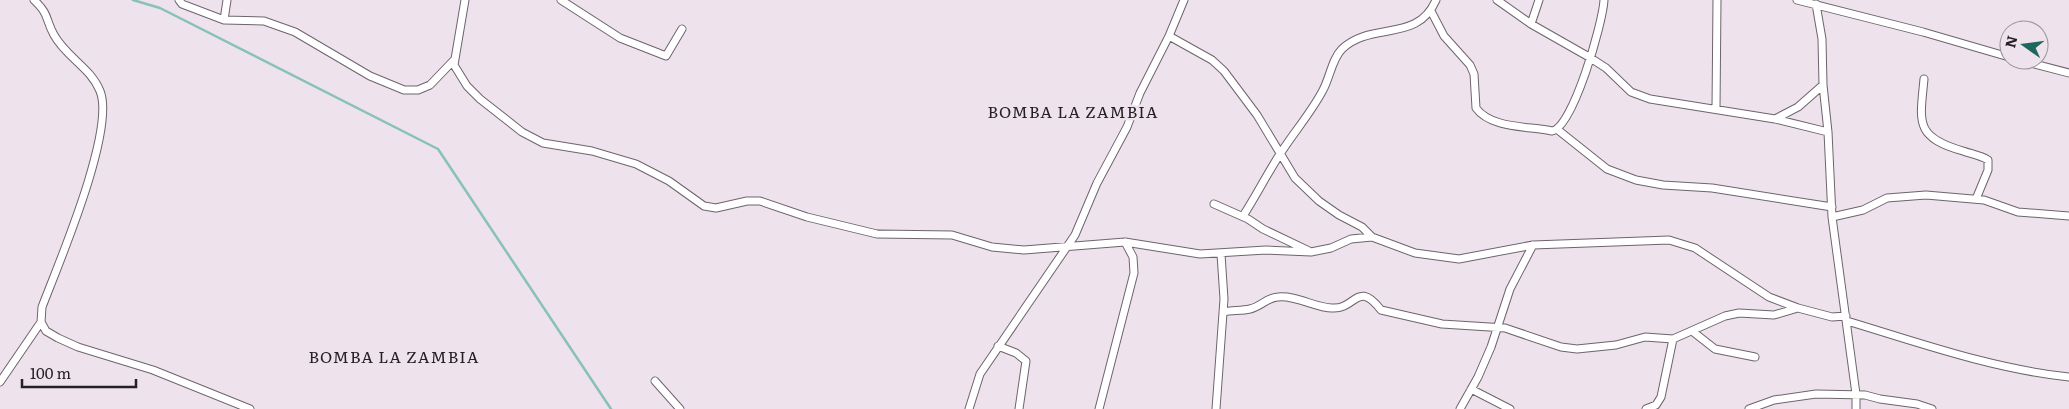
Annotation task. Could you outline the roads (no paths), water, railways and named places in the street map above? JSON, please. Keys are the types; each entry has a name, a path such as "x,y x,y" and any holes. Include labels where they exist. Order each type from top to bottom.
{"street":[{"path":"0,382 41,322 42,307 81,206 103,118 101,93 94,79 54,35 46,11 34,0"},
{"path":"179,0 182,4 224,20 264,20 295,32 370,76 404,90 418,90 430,86 454,60"},
{"path":"224,20 227,0"},
{"path":"465,0 454,65 467,86 522,132 543,143 592,150 636,164 669,181 704,206 721,208 747,201 760,202 807,217 878,234 952,235 992,247 1024,250 1125,242 1186,253 1221,254 1266,250 1311,252 1331,248 1351,239 1372,237"},
{"path":"561,0 620,38 666,56 682,29"},
{"path":"969,409 980,374 1075,235 1097,183 1127,128 1140,92 1169,36 1184,0"},
{"path":"1243,216 1280,153 1324,89 1343,48 1370,34 1416,24 1431,11 1436,0"},
{"path":"1497,0 1532,24 1606,68 1631,92 1650,99 1775,119 1828,132"},
{"path":"1532,24 1539,0"},
{"path":"1558,130 1567,118 1577,95 1599,31 1604,0"},
{"path":"1716,109 1717,0"},
{"path":"1797,0 1812,2 1999,54"},
{"path":"1812,2 1822,39 1823,85 1828,132 1832,217 1856,394 1856,409"},
{"path":"1431,11 1444,36 1470,65 1474,74 1476,108 1485,117 1498,122 1558,130 1607,169 1636,180 1712,188 1832,207"},
{"path":"1169,36 1212,60 1224,71 1257,115 1295,178 1319,201 1362,227 1372,237 1415,253 1459,258 1533,246 1604,244 1649,239 1682,242 1768,297 1798,308 1832,317 1846,318 1996,365 2037,374 2069,378"},
{"path":"2049,68 2069,73"},
{"path":"1924,79 1920,117 1922,128 1930,137 1940,143 1988,160 1988,170 1976,199"},
{"path":"1775,119 1798,107 1823,85"},
{"path":"1832,217 1858,212 1887,198 1926,195 1976,199 2018,212 2069,216"},
{"path":"1214,204 1243,216 1264,229 1311,252"},
{"path":"1099,409 1134,273 1133,257 1125,242"},
{"path":"1460,409 1478,377 1510,290 1533,246"},
{"path":"1216,409 1223,312 1221,254"},
{"path":"1223,312 1252,309 1278,296 1319,304 1329,308 1337,308 1355,298 1367,296 1372,298 1380,310 1442,324 1512,330 1561,347 1577,349 1616,345 1645,337 1673,338 1725,316 1739,313 1774,314 1798,308"},
{"path":"41,322 46,331 78,347 152,370 250,409"},
{"path":"1692,331 1714,349 1755,357"},
{"path":"1646,409 1659,407 1673,338"},
{"path":"998,346 1016,353 1026,361 1018,409"},
{"path":"654,381 680,409"},
{"path":"1470,389 1510,409"},
{"path":"1750,409 1774,400 1797,396 1856,394 1917,404 1932,409"}],"waterway":[{"path":"133,0 160,8 438,149 611,409"}],"district":[{"name":"BOMBA LA ZAMBIA","path":"1073,111"},
{"name":"BOMBA LA ZAMBIA","path":"394,356"}]}
